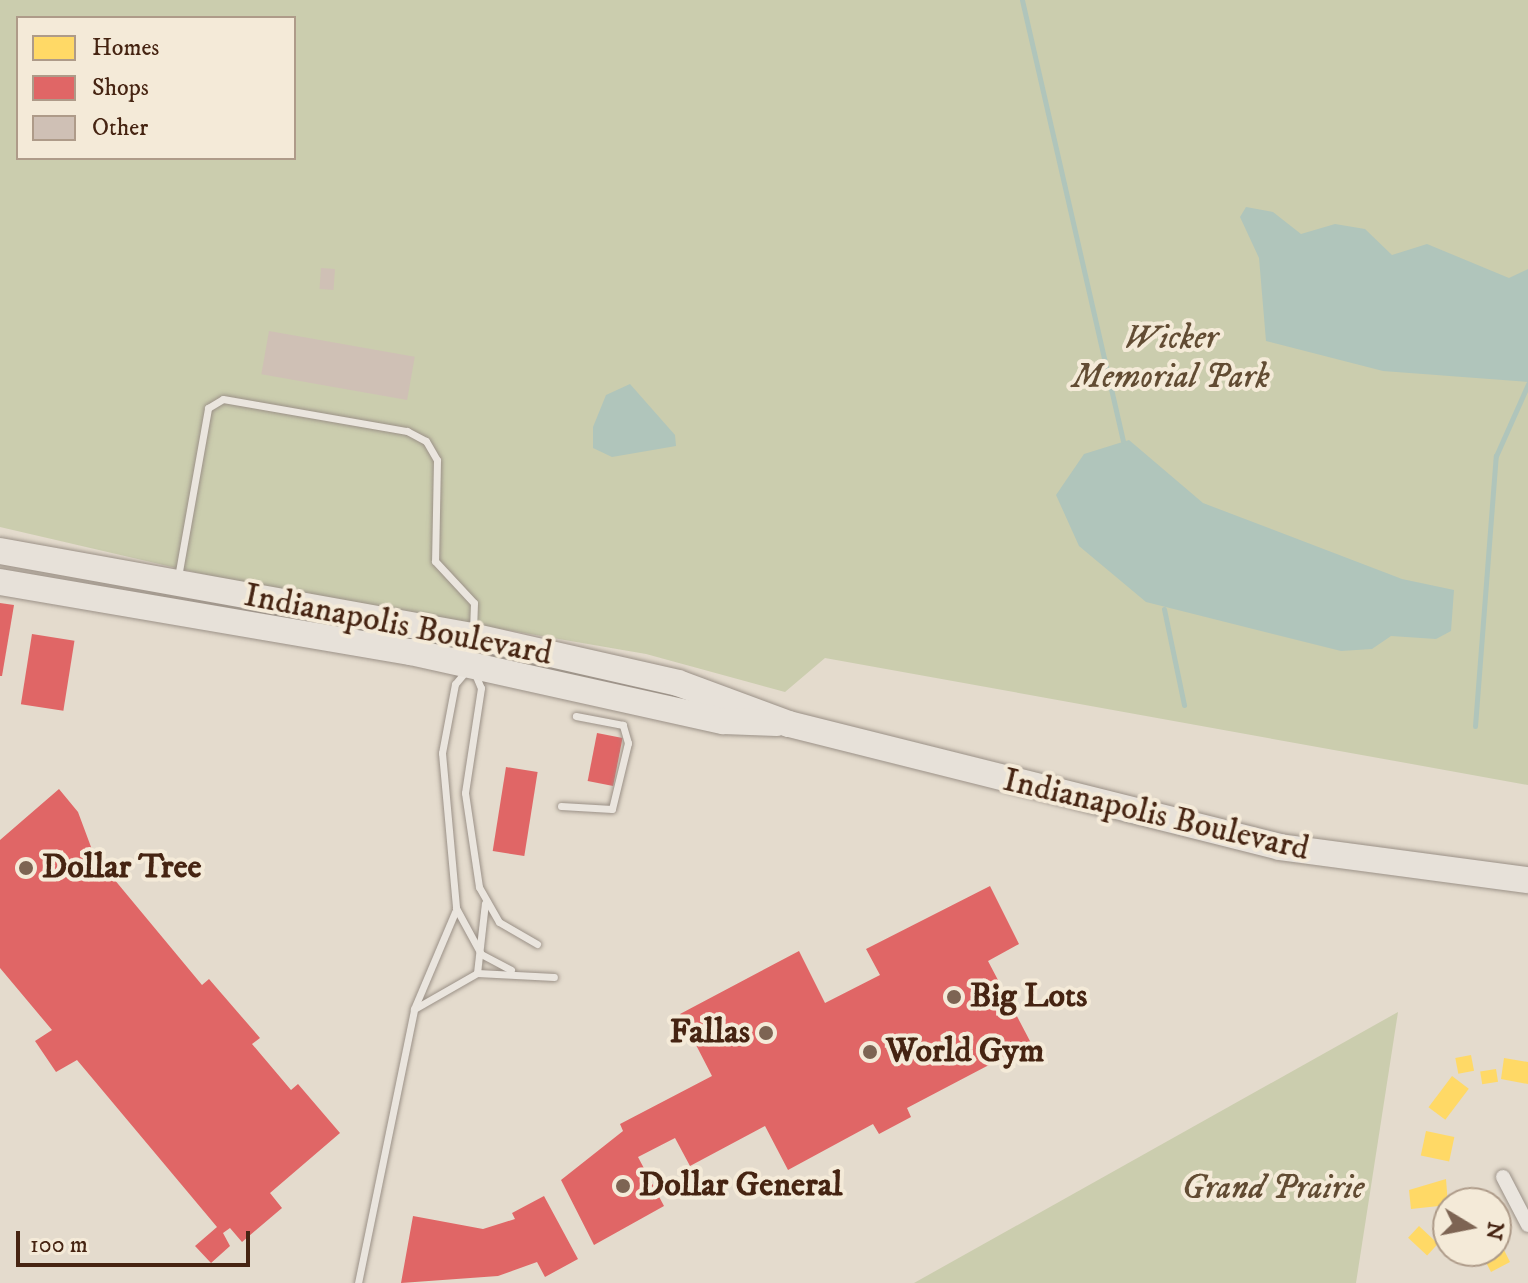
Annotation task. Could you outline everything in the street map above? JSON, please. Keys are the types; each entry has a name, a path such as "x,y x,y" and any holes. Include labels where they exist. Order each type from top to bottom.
{"highway":[{"name":"Indianapolis Boulevard","path":"0,551 476,637 729,696 789,724 1280,847 1528,880"},
{"name":"Indianapolis Boulevard","path":"0,582 471,665 723,721 789,724"}],"street":[{"path":"1503,1177 1528,1225"}],"lane":[{"path":"177,583 208,408 223,399 407,431 426,441 437,460 435,561 474,603 476,637 471,665 455,684 442,753 456,908 481,954 511,970"},
{"path":"471,665 481,688 465,793 485,903 477,973"},
{"path":"561,806 612,809 628,743 623,725 576,716"},
{"path":"485,903 506,928 537,944"},
{"path":"358,1283 414,1009 456,908"},
{"path":"414,1009 477,973 511,970 554,977"}],"green space":[{"name":"Wicker Memorial Park","path":"0,0 1528,0 1528,785 825,658 785,692 646,654 262,588 0,527"},
{"name":"Grand Prairie","path":"1398,1012 1356,1283 914,1283"}],"shaded area":[{"path":"1246,207 1273,212 1301,234 1335,224 1365,229 1392,255 1427,244 1509,278 1528,269 1528,382 1383,371 1266,341 1259,258 1240,217"},
{"path":"630,384 675,435 676,446 612,457 593,448 593,427 606,395"},
{"path":"1129,440 1203,503 1402,579 1454,590 1451,631 1436,639 1391,636 1372,649 1341,651 1146,602 1079,546 1056,495 1084,454"}],"building: Homes":[{"path":"1471,1055 1474,1071 1458,1074 1455,1058"},
{"path":"1504,1058 1528,1062 1528,1084 1501,1079"},
{"path":"1496,1069 1498,1082 1482,1084 1480,1072"},
{"path":"1452,1076 1469,1089 1445,1120 1429,1107"},
{"path":"1426,1131 1454,1137 1449,1161 1421,1155"},
{"path":"1446,1179 1447,1187 1432,1187 1432,1207 1411,1209 1409,1190"},
{"path":"1419,1226 1432,1238 1432,1250 1427,1255 1408,1238"}],"building: Shops":[{"path":"0,603 14,605 2,676 0,676"},
{"path":"32,634 74,641 63,711 21,704"},
{"path":"597,733 623,738 613,786 588,781"},
{"path":"506,767 538,772 524,856 493,851"},
{"path":"59,789 78,812 94,855 202,985 209,979 260,1038 252,1044 291,1090 298,1084 340,1133 270,1193 282,1208 242,1242 230,1228 223,1233 230,1246 211,1263 195,1246 217,1227 77,1060 56,1072 35,1041 52,1030 0,968 0,840"},
{"path":"990,886 1019,944 988,961 1031,1043 907,1108 911,1117 879,1134 873,1124 788,1170 765,1126 690,1166 675,1138 638,1157 664,1206 594,1245 561,1180 623,1131 620,1124 712,1076 680,1014 799,951 825,1003 880,975 866,949"},
{"path":"544,1196 578,1259 545,1277 537,1262 498,1276 401,1283 413,1216 483,1229 515,1219 512,1213"}],"building: Other":[{"path":"321,268 335,269 334,290 320,289"},
{"path":"269,331 415,357 407,400 261,374"}],"waterway":[{"path":"1022,0 1123,441"},
{"path":"1475,726 1496,456 1528,384"},
{"path":"1164,609 1184,705"}],"place":[{"name":"Dollar Tree","path":"26,868"},
{"name":"Big Lots","path":"954,997"},
{"name":"Fallas","path":"766,1033"},
{"name":"World Gym","path":"870,1052"},
{"name":"Dollar General","path":"623,1186"}]}
